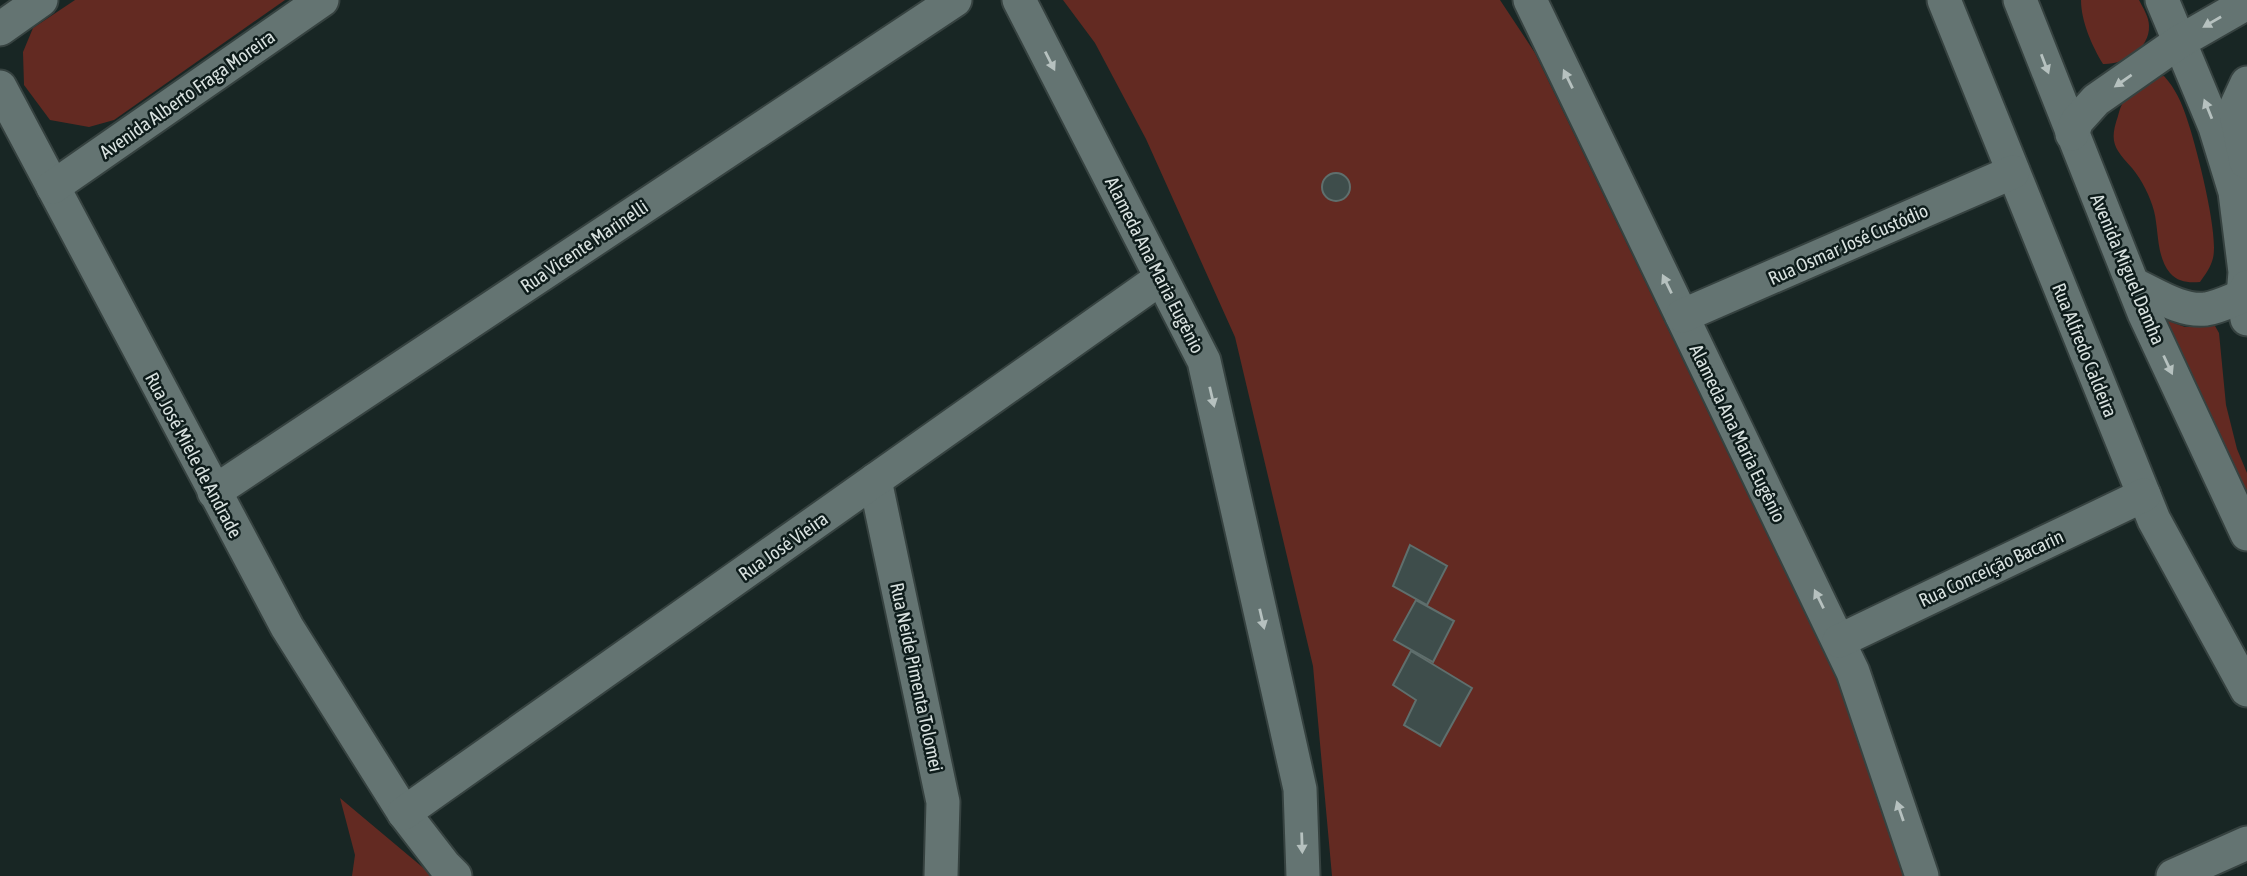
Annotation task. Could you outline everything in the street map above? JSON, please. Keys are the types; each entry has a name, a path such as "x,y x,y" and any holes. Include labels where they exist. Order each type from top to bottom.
{"street":[{"path":"0,29 41,0"},
{"name":"Avenida Alberto Fraga Moreira","path":"53,187 321,0"},
{"name":"Rua Vicente Marinelli","path":"214,492 955,0"},
{"name":"Alameda Ana Maria Eugênio","path":"1019,0 1203,361 1300,789 1303,876"},
{"name":"Alameda Ana Maria Eugênio","path":"1530,0 1853,672 1922,876"},
{"name":"Rua Alfredo Caldeira","path":"1944,0 2154,520 2247,690"},
{"name":"Avenida Miguel Damha","path":"2020,0 2144,313 2247,534"},
{"path":"2133,284 2190,309 2205,309 2246,300 2235,192 2215,127 2162,0"},
{"path":"2072,134 2077,121 2096,100 2179,42 2247,3"},
{"path":"2247,83 2235,109 2247,168"},
{"name":"Rua José Miele de Andrade","path":"0,87 287,627 404,813 455,876"},
{"name":"Rua Osmar José Custódio","path":"1682,316 2013,172"},
{"name":"Rua José Vieira","path":"404,813 1161,278"},
{"name":"Rua Neide Pimenta Tolomei","path":"875,480 943,802 941,876"},
{"name":"Rua Conceição Bacarin","path":"1839,641 2144,495"},
{"path":"2173,876 2247,843"}],"shaded area":[{"path":"75,0 285,0 114,120 89,127 50,120 24,85 23,52 33,28"},
{"path":"1063,0 1500,0 1535,53 1836,678 1907,876 1332,876 1313,666 1235,337 1146,139 1095,43"},
{"path":"2081,0 2139,0 2149,23 2145,42 2127,58 2103,64 2088,33"},
{"path":"2164,76 2175,91 2185,113 2210,210 2213,258 2200,282 2180,280 2165,266 2150,200 2139,178 2117,150 2114,139 2115,125 2127,97 2148,80"},
{"path":"2163,319 2185,327 2215,326 2219,333 2226,405 2237,449 2247,473 2247,523"},
{"path":"340,798 433,876 352,876 355,855"}],"building":[{"path":"1336,173 1346,177 1350,187 1346,197 1336,201 1326,197 1322,187 1326,177"},
{"path":"1410,545 1447,566 1427,605 1393,586"},
{"path":"1416,600 1454,621 1433,662 1394,640"},
{"path":"1411,651 1472,688 1440,746 1404,725 1416,700 1393,685"}]}
